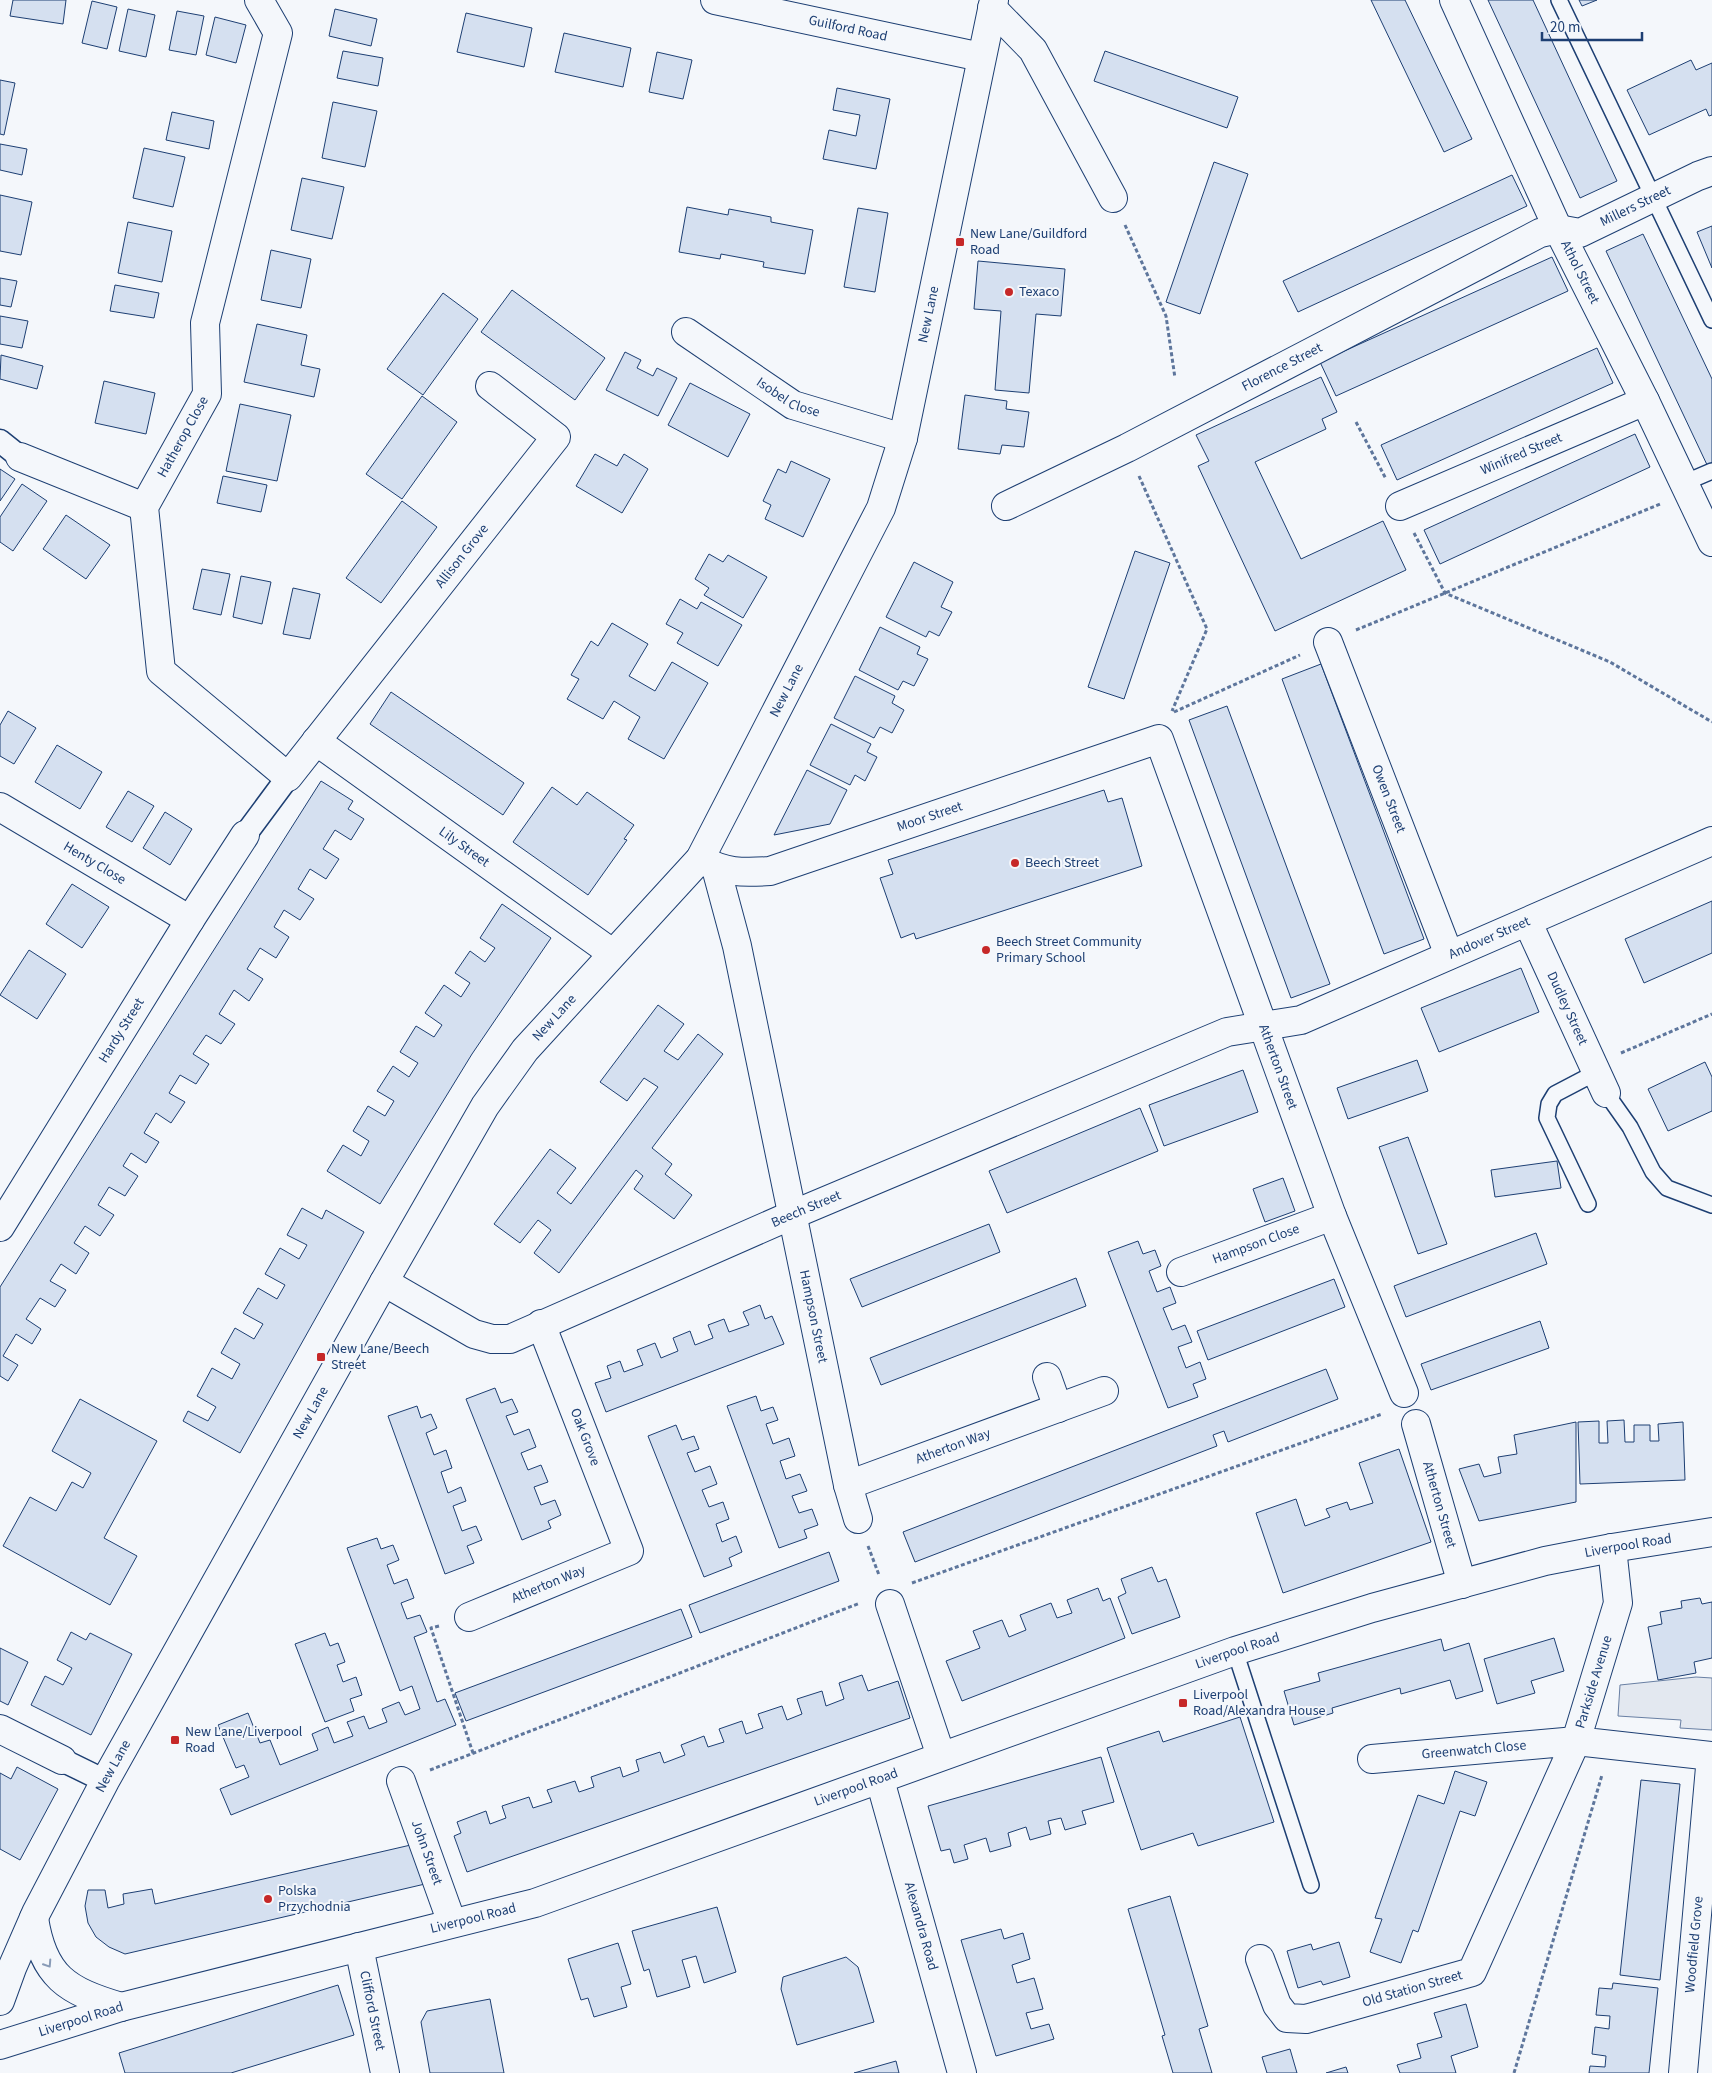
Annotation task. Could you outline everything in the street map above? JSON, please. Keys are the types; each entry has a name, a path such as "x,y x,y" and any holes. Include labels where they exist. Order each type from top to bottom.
{"street":[{"name":"Hatherop Close","path":"144,507 207,394 205,323 278,33 259,0"},
{"name":"Guilford Road","path":"715,0 982,57"},
{"name":"Athol Street","path":"1454,0 1558,229 1645,401 1712,542"},
{"path":"993,4 1032,50 1113,198"},
{"name":"New Lane","path":"0,2001 34,1918 105,1781 384,1282 485,1106 524,1050 612,953 708,864 881,508 903,438 993,4"},
{"name":"Millers Street","path":"1558,229 1580,233 1712,171"},
{"name":"Florence Street","path":"1006,506 1127,448 1540,233 1558,229"},
{"name":"Isobel Close","path":"686,332 793,405 903,438"},
{"name":"Allison Grove","path":"316,742 556,437 490,386"},
{"name":"Winifred Street","path":"1400,506 1645,401"},
{"path":"10,449 144,507 161,671 288,778"},
{"name":"Owen Street","path":"1328,642 1449,955"},
{"name":"Moor Street","path":"708,864 741,873 770,871 1159,739"},
{"name":"Atherton Street","path":"1159,739 1332,1216 1404,1393"},
{"path":"245,834 316,742"},
{"name":"Lily Street","path":"316,742 612,953"},
{"name":"Henty Close","path":"0,807 190,920"},
{"name":"Hardy Street","path":"0,1227 245,834"},
{"name":"Andover Street","path":"1264,1026 1301,1020 1449,955 1528,923 1712,841"},
{"name":"Hampson Street","path":"708,864 737,946 848,1485 858,1519"},
{"name":"Dudley Street","path":"1528,923 1599,1076"},
{"name":"Beech Street","path":"384,1282 474,1334 492,1339 510,1339 792,1214 1227,1032 1264,1026"},
{"name":"Hampson Close","path":"1181,1272 1332,1216"},
{"name":"Oak Grove","path":"541,1324 629,1551"},
{"path":"1047,1377 1058,1408"},
{"name":"Atherton Way","path":"848,1485 1104,1390"},
{"name":"Atherton Street","path":"1416,1424 1462,1584"},
{"name":"Liverpool Road","path":"0,2045 122,2007 452,1923 535,1904 880,1780 941,1756 1235,1652 1372,1608 1546,1561 1712,1532"},
{"name":"Parkside Avenue","path":"1612,1548 1618,1603 1576,1741 1711,1756"},
{"name":"Atherton Way","path":"469,1617 629,1551"},
{"path":"890,1604 941,1756"},
{"path":"0,1729 105,1781"},
{"name":"Greenwatch Close","path":"1372,1759 1576,1741"},
{"name":"Old Station Street","path":"1260,1960 1277,2005 1288,2018 1306,2019 1472,1972 1576,1741"},
{"name":"Woodfield Grove","path":"1683,2073 1711,1756"},
{"name":"Alexandra Road","path":"880,1780 962,2073"},
{"name":"John Street","path":"401,1781 452,1923"},
{"path":"34,1918 37,1940 45,1960 55,1974 74,1989 95,1999 122,2007"},
{"name":"Clifford Street","path":"359,1947 385,2073"}],"lane":[{"path":"1559,0 1712,320"},
{"path":"1686,488 1712,472"},
{"path":"1588,1204 1548,1118 1549,1104 1555,1094 1599,1076 1630,1127 1653,1172 1667,1188 1712,1205"},
{"path":"1235,1652 1311,1885"}],"path":[{"path":"1113,198 1166,316 1175,378"},
{"path":"1356,422 1445,593 1610,662 1712,722"},
{"path":"1127,448 1207,629 1171,713 1328,642 1686,488"},
{"path":"1599,1076 1712,1014"},
{"path":"858,1519 890,1604"},
{"path":"469,1617 431,1628 473,1753"},
{"path":"1514,2073 1610,1745"}],"shaded area":[{"path":"1696,1677 1712,1678 1712,1730 1680,1728 1681,1720 1618,1716 1620,1685"}],"building":[{"path":"13,0 66,0 63,24 10,16"},
{"path":"1371,0 1405,0 1472,139 1444,152"},
{"path":"1488,0 1533,0 1617,181 1580,198"},
{"path":"1579,0 1597,0 1582,6"},
{"path":"92,1 117,7 107,49 82,43"},
{"path":"128,9 155,15 146,57 119,51"},
{"path":"335,9 377,19 371,46 329,36"},
{"path":"177,11 204,16 196,55 169,50"},
{"path":"466,13 532,28 524,67 457,52"},
{"path":"215,17 246,25 236,63 206,55"},
{"path":"564,33 631,48 623,87 555,72"},
{"path":"343,51 383,58 378,86 337,78"},
{"path":"1105,51 1238,97 1227,128 1094,81"},
{"path":"657,52 692,60 683,99 649,92"},
{"path":"1691,60 1696,70 1712,63 1712,115 1709,116 1706,109 1649,135 1627,90"},
{"path":"0,80 15,83 4,135 0,134"},
{"path":"837,88 890,99 876,169 823,159 829,130 856,136 860,115 833,110"},
{"path":"333,102 377,111 365,167 322,158"},
{"path":"172,112 214,121 209,149 166,140"},
{"path":"0,144 27,149 22,175 0,170"},
{"path":"144,148 185,157 173,207 133,198"},
{"path":"1214,162 1248,174 1200,314 1166,302"},
{"path":"1512,175 1527,206 1298,312 1283,281"},
{"path":"302,178 344,187 332,239 291,230"},
{"path":"0,195 32,202 21,255 0,251"},
{"path":"687,207 728,215 729,209 771,217 771,222 813,230 805,274 763,267 764,262 721,254 720,259 679,252"},
{"path":"858,208 888,213 875,292 844,287"},
{"path":"128,222 172,231 162,282 118,273"},
{"path":"1712,226 1712,268 1697,232"},
{"path":"1643,234 1712,379 1712,467 1709,469 1606,251"},
{"path":"271,250 311,259 301,308 261,300"},
{"path":"1552,257 1568,291 1336,396 1320,362"},
{"path":"978,261 1065,269 1061,316 1036,314 1029,393 995,390 1001,311 974,309"},
{"path":"0,278 17,281 11,307 0,305"},
{"path":"115,285 159,293 154,318 110,311"},
{"path":"512,290 605,358 575,400 481,332"},
{"path":"443,293 478,319 423,395 387,369"},
{"path":"0,316 28,321 22,348 0,344"},
{"path":"257,324 307,335 301,365 320,369 314,397 244,382"},
{"path":"1597,348 1613,383 1397,480 1381,445"},
{"path":"625,352 641,360 637,368 653,376 657,368 677,378 658,416 606,390"},
{"path":"1,355 43,366 37,389 0,379"},
{"path":"1321,377 1337,412 1322,419 1326,429 1255,462 1301,559 1383,521 1406,570 1275,631 1198,466 1209,461 1196,435"},
{"path":"104,381 155,393 146,434 95,423"},
{"path":"690,383 750,414 728,457 668,425"},
{"path":"965,395 1007,401 1006,409 1029,412 1024,447 1002,445 1000,454 958,449"},
{"path":"422,396 457,422 402,499 366,474"},
{"path":"240,404 291,415 277,481 226,471"},
{"path":"1635,434 1650,467 1440,564 1424,530"},
{"path":"595,454 617,466 624,454 648,469 622,513 576,486"},
{"path":"791,461 830,479 803,537 765,519 771,505 763,501 778,469 786,473"},
{"path":"0,469 15,479 0,501"},
{"path":"223,476 267,485 261,512 217,503"},
{"path":"22,484 47,501 13,551 0,542 0,517"},
{"path":"402,501 437,527 381,603 346,578"},
{"path":"66,515 110,545 86,579 43,549"},
{"path":"1135,551 1170,563 1124,699 1088,687"},
{"path":"709,554 723,562 728,555 767,577 743,618 704,595 709,588 695,579"},
{"path":"914,562 953,582 941,607 952,612 939,636 929,631 926,637 886,617"},
{"path":"202,569 230,574 221,615 193,609"},
{"path":"241,576 271,582 262,624 233,617"},
{"path":"293,588 320,594 310,639 283,634"},
{"path":"680,599 697,609 701,602 742,625 718,666 677,643 683,633 666,624"},
{"path":"612,623 648,644 629,676 655,691 672,662 708,683 664,759 628,739 640,717 614,701 603,719 567,699 579,679 571,675 591,641 598,646"},
{"path":"880,627 920,647 917,654 928,659 914,686 903,681 898,690 859,670"},
{"path":"1321,664 1424,939 1384,954 1282,679"},
{"path":"855,676 895,696 892,703 904,710 892,733 880,727 874,738 834,718"},
{"path":"391,692 524,783 503,815 370,724"},
{"path":"1227,706 1330,984 1291,998 1189,720"},
{"path":"8,711 36,728 14,764 0,756 0,725"},
{"path":"831,724 871,744 867,752 877,757 865,781 855,775 850,785 810,765"},
{"path":"57,745 102,772 80,809 35,782"},
{"path":"807,770 847,790 830,824 774,835"},
{"path":"321,781 353,801 348,809 364,819 351,840 335,830 323,849 339,859 326,879 310,869 298,889 314,899 300,920 284,910 274,927 289,937 276,958 260,948 247,969 263,979 249,1001 234,990 219,1014 235,1024 221,1044 206,1035 193,1054 209,1064 196,1084 180,1075 169,1093 185,1102 171,1123 156,1113 144,1133 159,1142 146,1163 131,1153 123,1166 138,1176 125,1196 109,1187 98,1205 114,1215 100,1236 85,1226 74,1243 89,1253 76,1274 61,1264 50,1281 66,1290 55,1307 40,1298 26,1319 41,1329 32,1344 16,1334 3,1356 18,1365 8,1381 0,1376 0,1287"},
{"path":"552,787 577,805 587,792 634,825 624,839 627,840 588,895 513,842"},
{"name":"Beech Street","path":"1104,790 1108,802 1122,798 1142,866 916,939 914,933 901,938 880,878 893,874 888,860"},
{"path":"128,791 154,806 132,842 106,827"},
{"path":"165,812 192,829 170,865 143,848"},
{"path":"72,884 109,907 82,948 46,924"},
{"path":"1712,901 1712,953 1644,983 1625,939"},
{"path":"502,904 551,938 472,1054 380,1204 327,1171 343,1145 361,1156 369,1141 353,1131 368,1106 385,1116 394,1101 377,1091 393,1066 409,1077 418,1063 400,1052 416,1026 434,1037 442,1025 425,1013 444,985 461,997 470,983 455,973 470,951 485,962 495,948 480,938"},
{"path":"29,950 66,974 37,1019 0,995"},
{"path":"1521,968 1539,1012 1439,1052 1421,1008"},
{"path":"658,1005 684,1024 664,1051 678,1060 698,1034 723,1054 652,1148 672,1164 665,1174 692,1195 674,1219 634,1189 643,1176 636,1170 559,1273 534,1253 551,1230 538,1220 520,1243 494,1224 550,1149 576,1168 557,1193 571,1204 658,1087 644,1078 627,1101 600,1082"},
{"path":"1417,1060 1428,1091 1348,1119 1337,1088"},
{"path":"1705,1062 1712,1077 1712,1111 1668,1131 1648,1089"},
{"path":"1243,1070 1258,1112 1164,1146 1149,1105"},
{"path":"1140,1108 1158,1151 1007,1213 989,1171"},
{"path":"1408,1137 1447,1244 1418,1254 1379,1147"},
{"path":"1557,1161 1561,1188 1495,1197 1491,1170"},
{"path":"1283,1178 1295,1211 1265,1222 1253,1189"},
{"path":"302,1208 322,1219 326,1210 364,1232 240,1453 183,1421 188,1411 208,1421 216,1407 197,1396 212,1368 232,1379 240,1364 221,1353 235,1328 254,1339 263,1324 243,1313 258,1288 277,1299 285,1285 265,1274 280,1248 299,1259 307,1245 287,1235"},
{"path":"989,1224 1000,1252 862,1307 850,1279"},
{"path":"1536,1233 1547,1264 1406,1317 1394,1286"},
{"path":"1138,1241 1143,1254 1155,1250 1161,1266 1149,1271 1157,1292 1170,1287 1176,1303 1163,1308 1172,1330 1185,1325 1192,1342 1178,1347 1186,1368 1200,1362 1206,1379 1193,1384 1198,1397 1168,1408 1108,1252"},
{"path":"1076,1278 1086,1306 881,1385 870,1358"},
{"path":"1334,1279 1345,1307 1208,1360 1197,1331"},
{"path":"760,1305 765,1319 772,1316 784,1344 606,1412 595,1383 611,1378 607,1366 620,1361 624,1372 643,1365 637,1350 655,1343 661,1358 678,1351 673,1338 690,1331 695,1345 713,1338 708,1325 724,1319 729,1332 749,1325 743,1312"},
{"path":"1540,1321 1549,1348 1431,1390 1421,1364"},
{"path":"1326,1369 1338,1399 1228,1442 1224,1431 1213,1435 1217,1446 915,1562 903,1532"},
{"path":"495,1388 501,1403 512,1399 518,1412 506,1416 514,1435 529,1429 536,1447 521,1453 528,1470 541,1465 548,1482 534,1487 541,1505 555,1500 561,1515 548,1521 551,1528 522,1540 466,1399"},
{"path":"756,1396 761,1411 773,1407 778,1420 766,1424 773,1444 789,1438 795,1456 780,1461 786,1479 800,1474 807,1491 792,1496 799,1513 812,1509 818,1525 804,1530 807,1538 779,1548 727,1406"},
{"path":"80,1399 157,1441 104,1538 137,1556 110,1605 3,1546 30,1497 56,1511 72,1482 83,1488 91,1473 52,1451"},
{"path":"417,1406 421,1418 431,1414 437,1428 426,1433 434,1455 446,1450 452,1468 441,1472 448,1493 461,1487 466,1501 453,1506 462,1531 476,1526 482,1540 467,1546 474,1563 445,1574 388,1416"},
{"path":"1624,1420 1625,1442 1634,1442 1634,1425 1650,1425 1650,1441 1659,1441 1658,1424 1683,1422 1685,1480 1580,1484 1578,1422 1599,1421 1599,1443 1608,1443 1607,1421"},
{"path":"1576,1422 1576,1502 1479,1521 1459,1469 1479,1464 1484,1477 1501,1473 1498,1457 1517,1454 1514,1435"},
{"path":"676,1425 682,1440 694,1436 699,1449 687,1453 695,1472 710,1466 717,1484 702,1490 709,1507 723,1502 729,1519 716,1524 722,1542 736,1536 742,1552 729,1558 732,1566 704,1577 648,1436"},
{"path":"1399,1449 1431,1542 1283,1593 1256,1513 1296,1499 1305,1526 1330,1517 1326,1509 1347,1502 1350,1510 1373,1503 1359,1463"},
{"path":"377,1538 381,1549 393,1545 399,1560 387,1565 394,1584 407,1579 414,1598 401,1603 407,1619 420,1615 427,1632 414,1637 437,1702 445,1699 456,1725 231,1815 220,1789 249,1777 244,1765 236,1768 218,1725 248,1713 260,1743 270,1740 280,1765 318,1750 312,1734 328,1727 334,1743 353,1736 347,1722 364,1716 369,1729 387,1722 382,1709 399,1702 405,1715 420,1709 412,1686 400,1691 347,1548"},
{"path":"829,1552 839,1581 700,1633 689,1605"},
{"path":"1152,1567 1158,1582 1166,1579 1180,1617 1132,1634 1118,1597 1126,1593 1121,1579"},
{"path":"1098,1588 1103,1601 1110,1598 1125,1638 962,1701 946,1661 980,1648 973,1631 1002,1620 1009,1637 1026,1630 1020,1615 1051,1603 1057,1618 1072,1613 1067,1600"},
{"path":"1700,1598 1702,1604 1712,1602 1712,1658 1694,1662 1696,1673 1658,1680 1648,1627 1662,1624 1660,1612 1682,1608 1681,1601"},
{"path":"681,1609 692,1637 466,1721 455,1693"},
{"path":"71,1632 86,1640 90,1633 132,1654 91,1735 31,1705 45,1676 63,1685 72,1668 57,1660"},
{"path":"325,1633 330,1646 338,1643 345,1662 337,1665 343,1682 356,1677 362,1695 350,1699 354,1711 325,1722 295,1644"},
{"path":"1554,1638 1564,1671 1531,1681 1535,1693 1497,1704 1484,1659"},
{"path":"1441,1639 1444,1651 1469,1643 1483,1691 1456,1699 1450,1680 1401,1694 1400,1688 1332,1708 1333,1713 1294,1725 1284,1691 1320,1681 1318,1673"},
{"path":"0,1648 28,1662 8,1705 0,1701"},
{"path":"862,1675 868,1691 898,1681 910,1718 467,1872 454,1836 461,1833 457,1822 486,1811 490,1824 506,1818 502,1806 529,1797 533,1808 552,1802 547,1790 575,1781 579,1792 594,1787 591,1777 620,1767 623,1777 639,1771 636,1760 660,1752 664,1763 685,1755 681,1745 704,1736 708,1747 724,1742 719,1729 742,1721 746,1734 763,1728 758,1714 782,1706 787,1720 802,1714 797,1699 822,1691 826,1706 844,1699 839,1683"},
{"path":"1240,1717 1274,1822 1198,1846 1193,1833 1141,1850 1107,1748 1159,1731 1163,1742"},
{"path":"1101,1757 1114,1802 1082,1811 1086,1824 1065,1830 1061,1818 1048,1821 1051,1834 1030,1840 1026,1827 1008,1833 1011,1846 990,1852 986,1838 964,1845 968,1859 954,1863 950,1849 941,1851 928,1806"},
{"path":"17,1767 58,1789 20,1860 0,1849 0,1773 11,1779"},
{"path":"1455,1771 1487,1782 1475,1816 1460,1811 1418,1932 1413,1930 1401,1963 1370,1952 1382,1919 1375,1918 1418,1795 1444,1804"},
{"path":"1641,1780 1680,1784 1660,1980 1620,1975"},
{"name":"Polska Przychodnia","path":"415,1844 425,1884 125,1954 109,1947 96,1937 88,1923 85,1906 88,1890 105,1890 108,1908 124,1904 123,1894 152,1889 155,1904"},
{"path":"1170,1896 1208,2026 1199,2029 1212,2073 1173,2073 1162,2036 1165,2035 1128,1909"},
{"path":"717,1907 736,1972 704,1983 696,1956 682,1960 690,1987 657,1997 649,1969 644,1971 632,1931"},
{"path":"1001,1929 1004,1939 1023,1933 1030,1959 1012,1965 1017,1983 1034,1978 1043,2009 1026,2013 1031,2029 1049,2024 1054,2039 996,2056 961,1940"},
{"path":"1339,1942 1350,1977 1323,1985 1321,1981 1298,1988 1287,1951 1311,1944 1313,1950"},
{"path":"618,1943 631,1984 621,1987 627,2007 594,2017 588,1998 581,2000 568,1959"},
{"path":"846,1957 858,1967 874,2022 797,2045 781,1989 783,1977"},
{"path":"1613,1983 1658,1988 1649,2073 1589,2073 1590,2066 1605,2067 1606,2056 1592,2054 1595,2027 1609,2029 1610,2016 1596,2015 1599,1988 1612,1989"},
{"path":"338,1985 354,2035 231,2073 125,2073 119,2053"},
{"path":"490,1999 504,2073 430,2073 421,2022 427,2011"},
{"path":"1466,2004 1478,2047 1451,2056 1456,2073 1400,2073 1397,2065 1421,2058 1417,2044 1442,2037 1434,2013"},
{"path":"1290,2049 1297,2073 1267,2073 1262,2057"},
{"path":"896,2061 899,2073 854,2073"},
{"path":"1346,2067 1348,2073 1326,2073"}],"place":[{"name":"New Lane/Guildford Road","path":"960,242"},
{"name":"Texaco","path":"1009,292"},
{"name":"Beech Street","path":"1015,863"},
{"name":"Beech Street Community Primary School","path":"986,950"},
{"name":"New Lane/Beech Street","path":"321,1357"},
{"name":"Liverpool Road/Alexandra House","path":"1183,1703"},
{"name":"New Lane/Liverpool Road","path":"175,1740"},
{"name":"Polska Przychodnia","path":"268,1899"}]}
